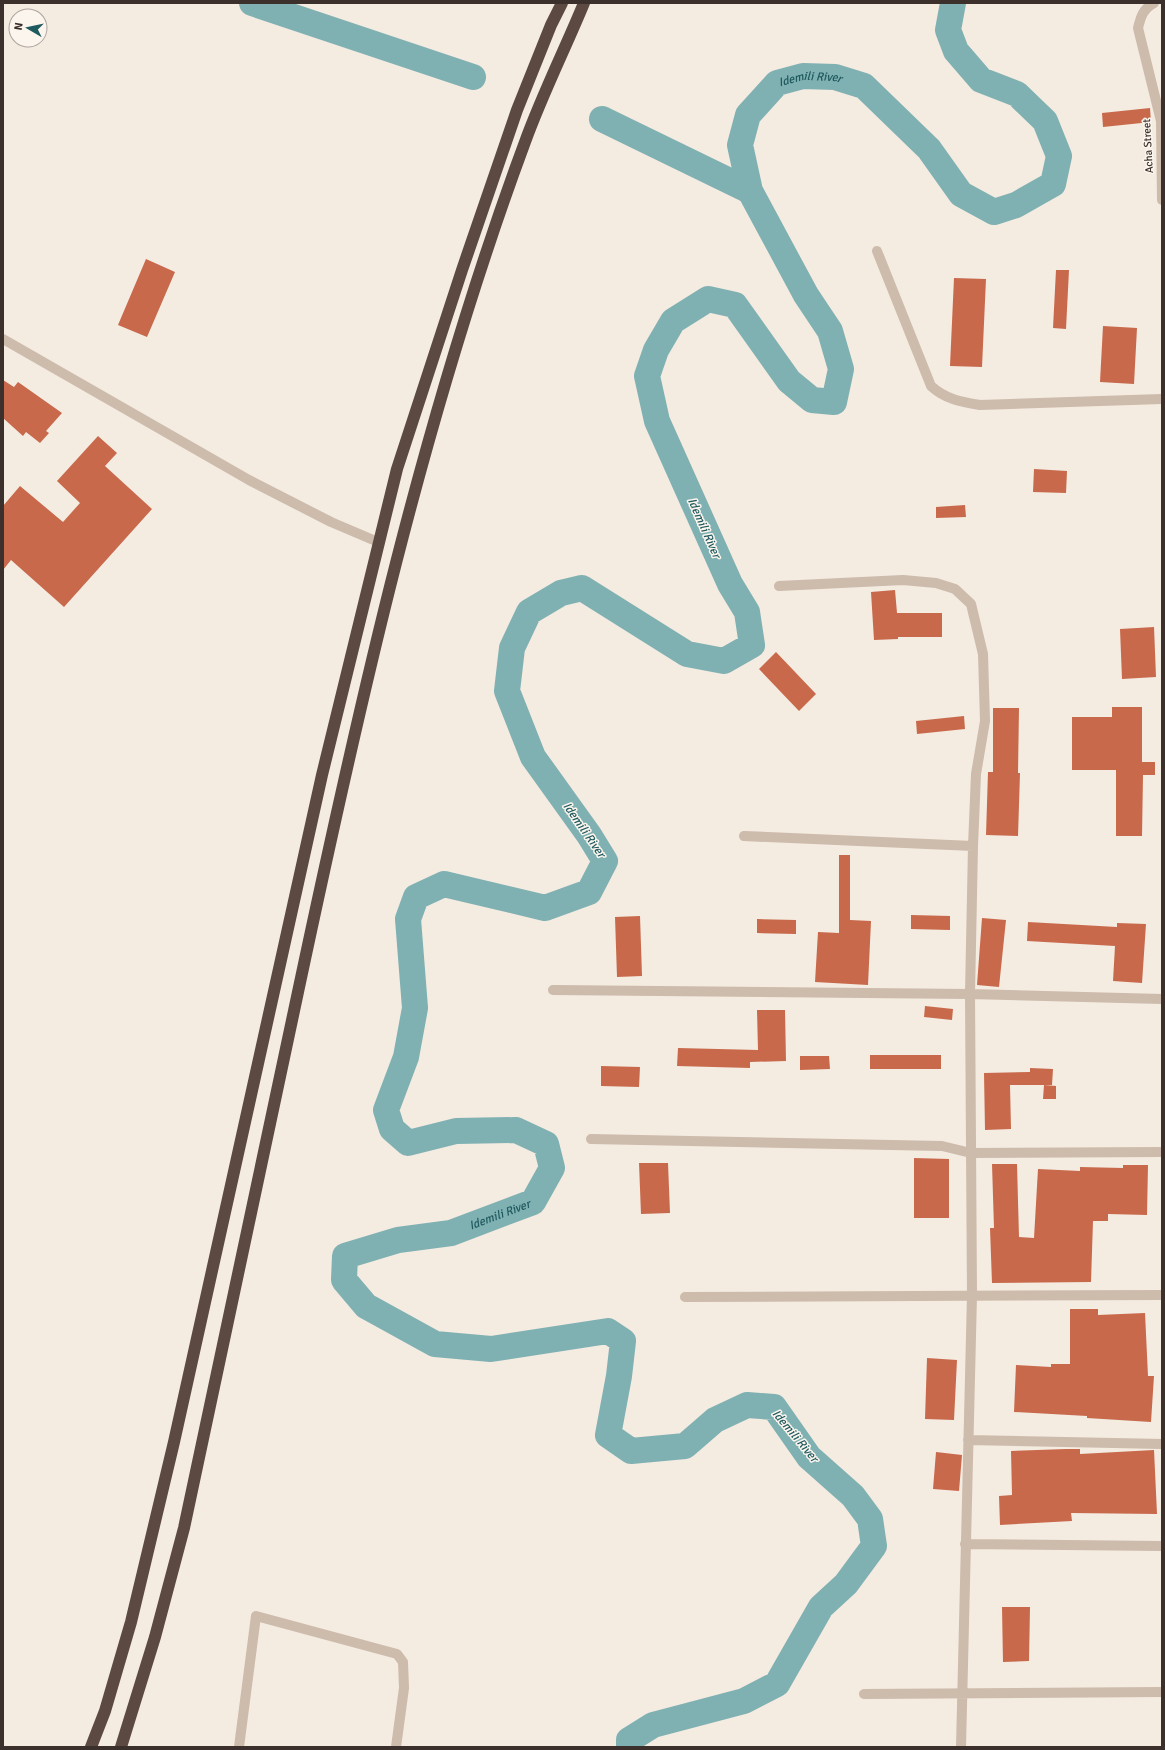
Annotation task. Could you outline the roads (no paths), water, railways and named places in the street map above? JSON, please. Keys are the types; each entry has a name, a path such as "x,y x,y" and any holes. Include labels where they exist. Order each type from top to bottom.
{"highway":[{"path":"91,1747 105,1711 131,1622 174,1442 320,783 397,469 467,255 517,110 551,25 562,3"},
{"path":"121,1747 155,1637 184,1528 335,816 381,621 421,470 473,290 526,138 584,3"}],"street":[{"name":"Acha Street","path":"1154,3 1141,15 1138,28 1140,43 1161,121 1162,200"},
{"path":"877,251 931,386 940,394 956,401 980,405 1162,399"},
{"path":"3,339 249,480 331,522 378,542"},
{"path":"779,586 902,580 936,583 955,589 970,604 978,628 984,654 985,721 976,774 973,846 970,994 972,1295 961,1693 961,1747"},
{"path":"744,836 973,846"},
{"path":"553,990 970,994 1162,999"},
{"path":"590,1139 942,1146 971,1153 1162,1152"},
{"path":"685,1297 1162,1295"},
{"path":"968,1440 1162,1444"},
{"path":"965,1544 1162,1546"},
{"path":"239,1747 256,1616 397,1654 404,1662 404,1688 396,1747"},
{"path":"864,1694 1162,1692"}],"waterway":[{"path":"252,3 473,77"},
{"name":"Idemili River","path":"629,1747 629,1740 653,1725 744,1701 777,1684 821,1607 846,1584 874,1546 870,1519 853,1496 809,1457 774,1407 747,1405 715,1420 685,1446 631,1451 608,1435 619,1376 623,1341 608,1331 491,1349 435,1344 366,1306 344,1280 345,1256 398,1240 451,1233 533,1202 552,1168 546,1144 516,1130 456,1131 408,1143 392,1129 386,1110 406,1057 415,1008 408,919 416,897 444,884 545,908 589,892 605,861 589,835 533,757 507,691 512,648 529,612 561,593 582,588 687,654 724,661 752,645 747,612 730,584 657,421 647,376 656,350 673,321 708,299 735,305 789,381 812,400 834,402 841,369 830,331 806,295 750,191 740,145 748,115 777,83 803,76 835,77 864,86 929,149 961,194 994,212 1016,205 1053,184 1059,156 1045,121 1017,94 981,80 956,51 948,30 953,3"},
{"path":"602,119 750,191"}]}
